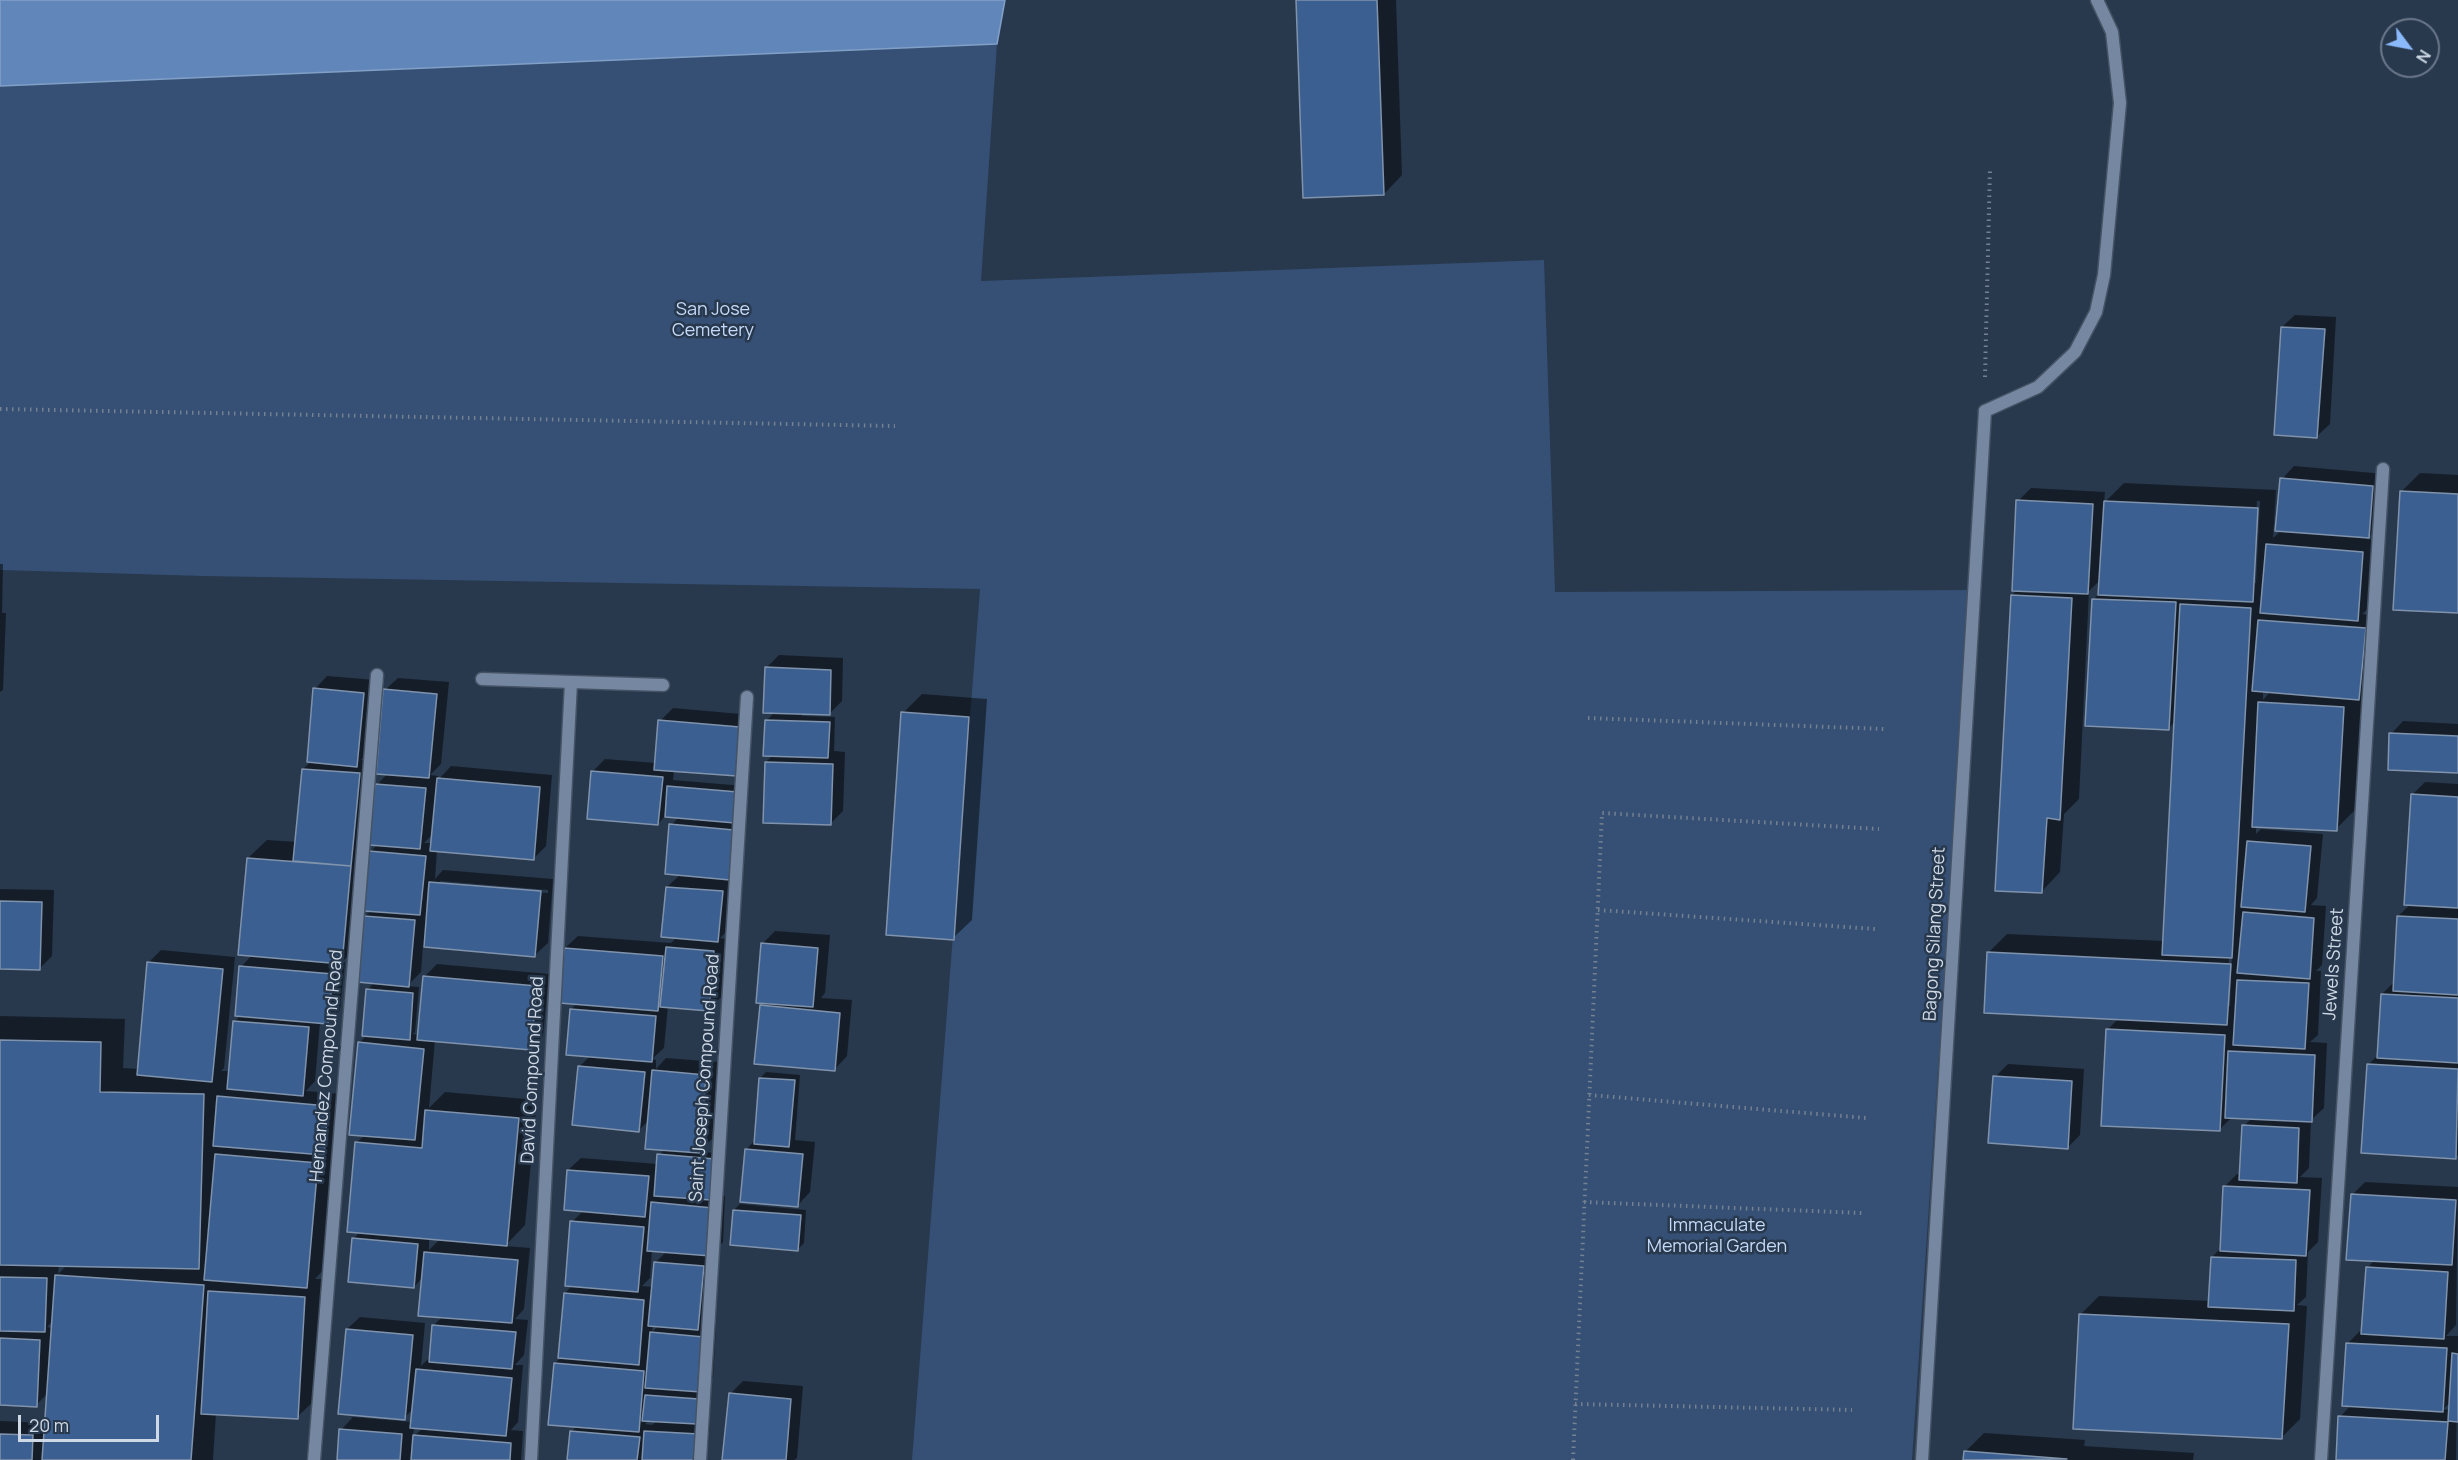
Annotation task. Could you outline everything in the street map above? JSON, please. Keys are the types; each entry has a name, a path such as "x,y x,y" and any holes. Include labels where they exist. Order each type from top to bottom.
{"street":[{"path":"1984,411 2038,387 2075,352 2096,312 2104,275 2120,103 2112,32 2097,0"},
{"name":"Bagong Silang Street","path":"1922,1460 1984,411"},
{"name":"Jewels Street","path":"2320,1460 2383,469"},
{"name":"Hernandez Compound Road","path":"314,1460 377,675"},
{"path":"482,679 663,685"},
{"name":"David Compound Road","path":"531,1460 571,682"},
{"name":"Saint Joseph Compound Road","path":"700,1460 747,697"}],"path":[{"path":"1984,411 1990,168"},
{"path":"0,409 895,426"},
{"path":"1588,718 1884,729"},
{"path":"1573,1460 1602,813 1880,829"},
{"path":"1598,910 1875,929"},
{"path":"1589,1095 1866,1118"},
{"path":"1584,1202 1862,1213"},
{"path":"1575,1404 1852,1410"}],"green space":[{"path":"997,44 981,281 1544,260 1555,592 1970,590 1912,1460 912,1460 980,589 203,576 0,570 0,86"}],"shaded area":[{"path":"0,0 1005,0 997,44 0,86"}],"building":[{"path":"1296,0 1377,0 1384,195 1303,198"},
{"path":"2281,327 2325,329 2317,438 2274,435"},
{"path":"2280,478 2373,486 2369,538 2275,531"},
{"path":"2400,491 2458,494 2458,613 2393,610"},
{"path":"2016,500 2093,504 2088,594 2012,591"},
{"path":"2104,501 2258,508 2253,602 2098,595"},
{"path":"2266,544 2363,552 2358,621 2260,613"},
{"path":"2011,595 2072,598 2060,820 2047,818 2042,893 1995,891"},
{"path":"2092,599 2176,602 2169,730 2085,726"},
{"path":"2180,604 2251,608 2232,958 2162,955"},
{"path":"2258,620 2366,628 2359,700 2252,691"},
{"path":"765,667 831,670 830,715 763,713"},
{"path":"313,688 364,693 357,767 307,762"},
{"path":"383,689 437,694 429,778 376,774"},
{"path":"2258,702 2344,707 2337,831 2252,827"},
{"path":"901,712 969,717 954,940 886,935"},
{"path":"658,720 740,727 737,776 654,770"},
{"path":"765,720 830,722 828,758 763,756"},
{"path":"2389,733 2458,736 2458,773 2388,770"},
{"path":"765,762 833,764 831,825 763,823"},
{"path":"302,769 360,773 351,866 293,861"},
{"path":"591,771 663,777 658,825 587,819"},
{"path":"437,778 540,787 534,860 430,851"},
{"path":"375,784 426,788 420,849 369,845"},
{"path":"667,786 738,792 735,823 665,817"},
{"path":"2411,794 2458,797 2458,908 2404,905"},
{"path":"669,824 734,830 730,880 665,874"},
{"path":"2247,841 2311,846 2305,912 2241,907"},
{"path":"369,851 426,856 420,915 364,911"},
{"path":"247,858 351,866 342,964 238,955"},
{"path":"429,882 541,891 535,957 424,947"},
{"path":"666,887 723,891 718,942 661,937"},
{"path":"0,901 42,902 40,970 0,969"},
{"path":"2243,912 2314,918 2310,979 2237,973"},
{"path":"364,916 415,920 409,987 357,982"},
{"path":"2397,916 2458,919 2458,995 2393,991"},
{"path":"761,943 818,948 813,1007 756,1003"},
{"path":"666,947 714,951 709,1011 660,1007"},
{"path":"564,948 663,956 658,1011 559,1003"},
{"path":"1987,952 2231,964 2227,1025 1984,1013"},
{"path":"147,962 223,969 212,1082 137,1075"},
{"path":"239,966 333,974 328,1024 235,1016"},
{"path":"423,976 537,986 531,1050 417,1040"},
{"path":"2237,980 2309,983 2305,1049 2233,1045"},
{"path":"366,989 413,993 410,1040 362,1036"},
{"path":"2381,994 2458,998 2458,1063 2377,1058"},
{"path":"760,1005 840,1013 835,1071 754,1064"},
{"path":"570,1009 656,1016 652,1062 566,1055"},
{"path":"233,1021 309,1027 303,1096 227,1089"},
{"path":"2106,1029 2225,1035 2220,1131 2101,1126"},
{"path":"0,1040 101,1042 100,1092 204,1094 199,1269 0,1265"},
{"path":"358,1042 424,1049 415,1140 349,1135"},
{"path":"2228,1051 2315,1055 2312,1122 2225,1118"},
{"path":"2367,1064 2458,1069 2456,1159 2361,1153"},
{"path":"578,1066 645,1072 639,1132 572,1125"},
{"path":"652,1070 706,1075 700,1153 645,1149"},
{"path":"1993,1076 2072,1081 2068,1149 1988,1143"},
{"path":"759,1078 795,1080 789,1147 754,1144"},
{"path":"217,1096 328,1106 324,1155 213,1146"},
{"path":"425,1110 519,1118 507,1246 347,1232 355,1142 422,1148"},
{"path":"2242,1125 2299,1128 2297,1183 2239,1180"},
{"path":"745,1149 803,1154 798,1207 740,1202"},
{"path":"215,1154 318,1163 307,1288 204,1280"},
{"path":"657,1154 715,1159 711,1200 654,1196"},
{"path":"567,1170 649,1176 645,1217 564,1210"},
{"path":"2223,1186 2310,1190 2306,1256 2220,1251"},
{"path":"2351,1194 2456,1200 2452,1265 2346,1260"},
{"path":"651,1202 713,1208 711,1256 647,1251"},
{"path":"733,1210 801,1215 798,1251 730,1245"},
{"path":"570,1221 644,1227 638,1292 565,1286"},
{"path":"352,1238 418,1244 414,1288 348,1282"},
{"path":"424,1252 518,1260 512,1323 418,1316"},
{"path":"2211,1257 2296,1260 2294,1311 2208,1307"},
{"path":"654,1262 704,1266 698,1330 648,1326"},
{"path":"2366,1267 2448,1272 2444,1339 2361,1334"},
{"path":"55,1275 204,1285 191,1460 42,1460"},
{"path":"0,1277 47,1278 45,1332 0,1331"},
{"path":"208,1291 305,1297 298,1419 201,1414"},
{"path":"564,1293 644,1300 639,1365 558,1358"},
{"path":"2079,1314 2289,1324 2282,1439 2073,1429"},
{"path":"432,1325 516,1332 512,1369 429,1362"},
{"path":"346,1329 413,1335 405,1420 338,1414"},
{"path":"650,1332 704,1337 701,1392 645,1388"},
{"path":"0,1338 40,1340 37,1407 0,1405"},
{"path":"2346,1343 2447,1348 2443,1412 2342,1406"},
{"path":"2452,1353 2458,1354 2458,1422 2448,1421"},
{"path":"554,1363 644,1371 639,1432 548,1425"},
{"path":"416,1369 512,1378 506,1436 410,1428"},
{"path":"729,1393 791,1399 786,1460 722,1460"},
{"path":"645,1395 699,1399 697,1424 642,1421"},
{"path":"2338,1416 2448,1422 2445,1460 2336,1460"},
{"path":"339,1429 402,1434 400,1460 337,1460"},
{"path":"570,1431 640,1437 637,1460 567,1460"},
{"path":"644,1431 699,1434 696,1460 642,1460"},
{"path":"0,1434 33,1435 32,1460 0,1460"},
{"path":"413,1435 511,1443 510,1460 411,1460"},
{"path":"1964,1451 2067,1459 1963,1460"}],"park label":[{"name":"San Jose Cemetery","path":"713,320"},
{"name":"Immaculate Memorial Garden","path":"1717,1236"}]}
